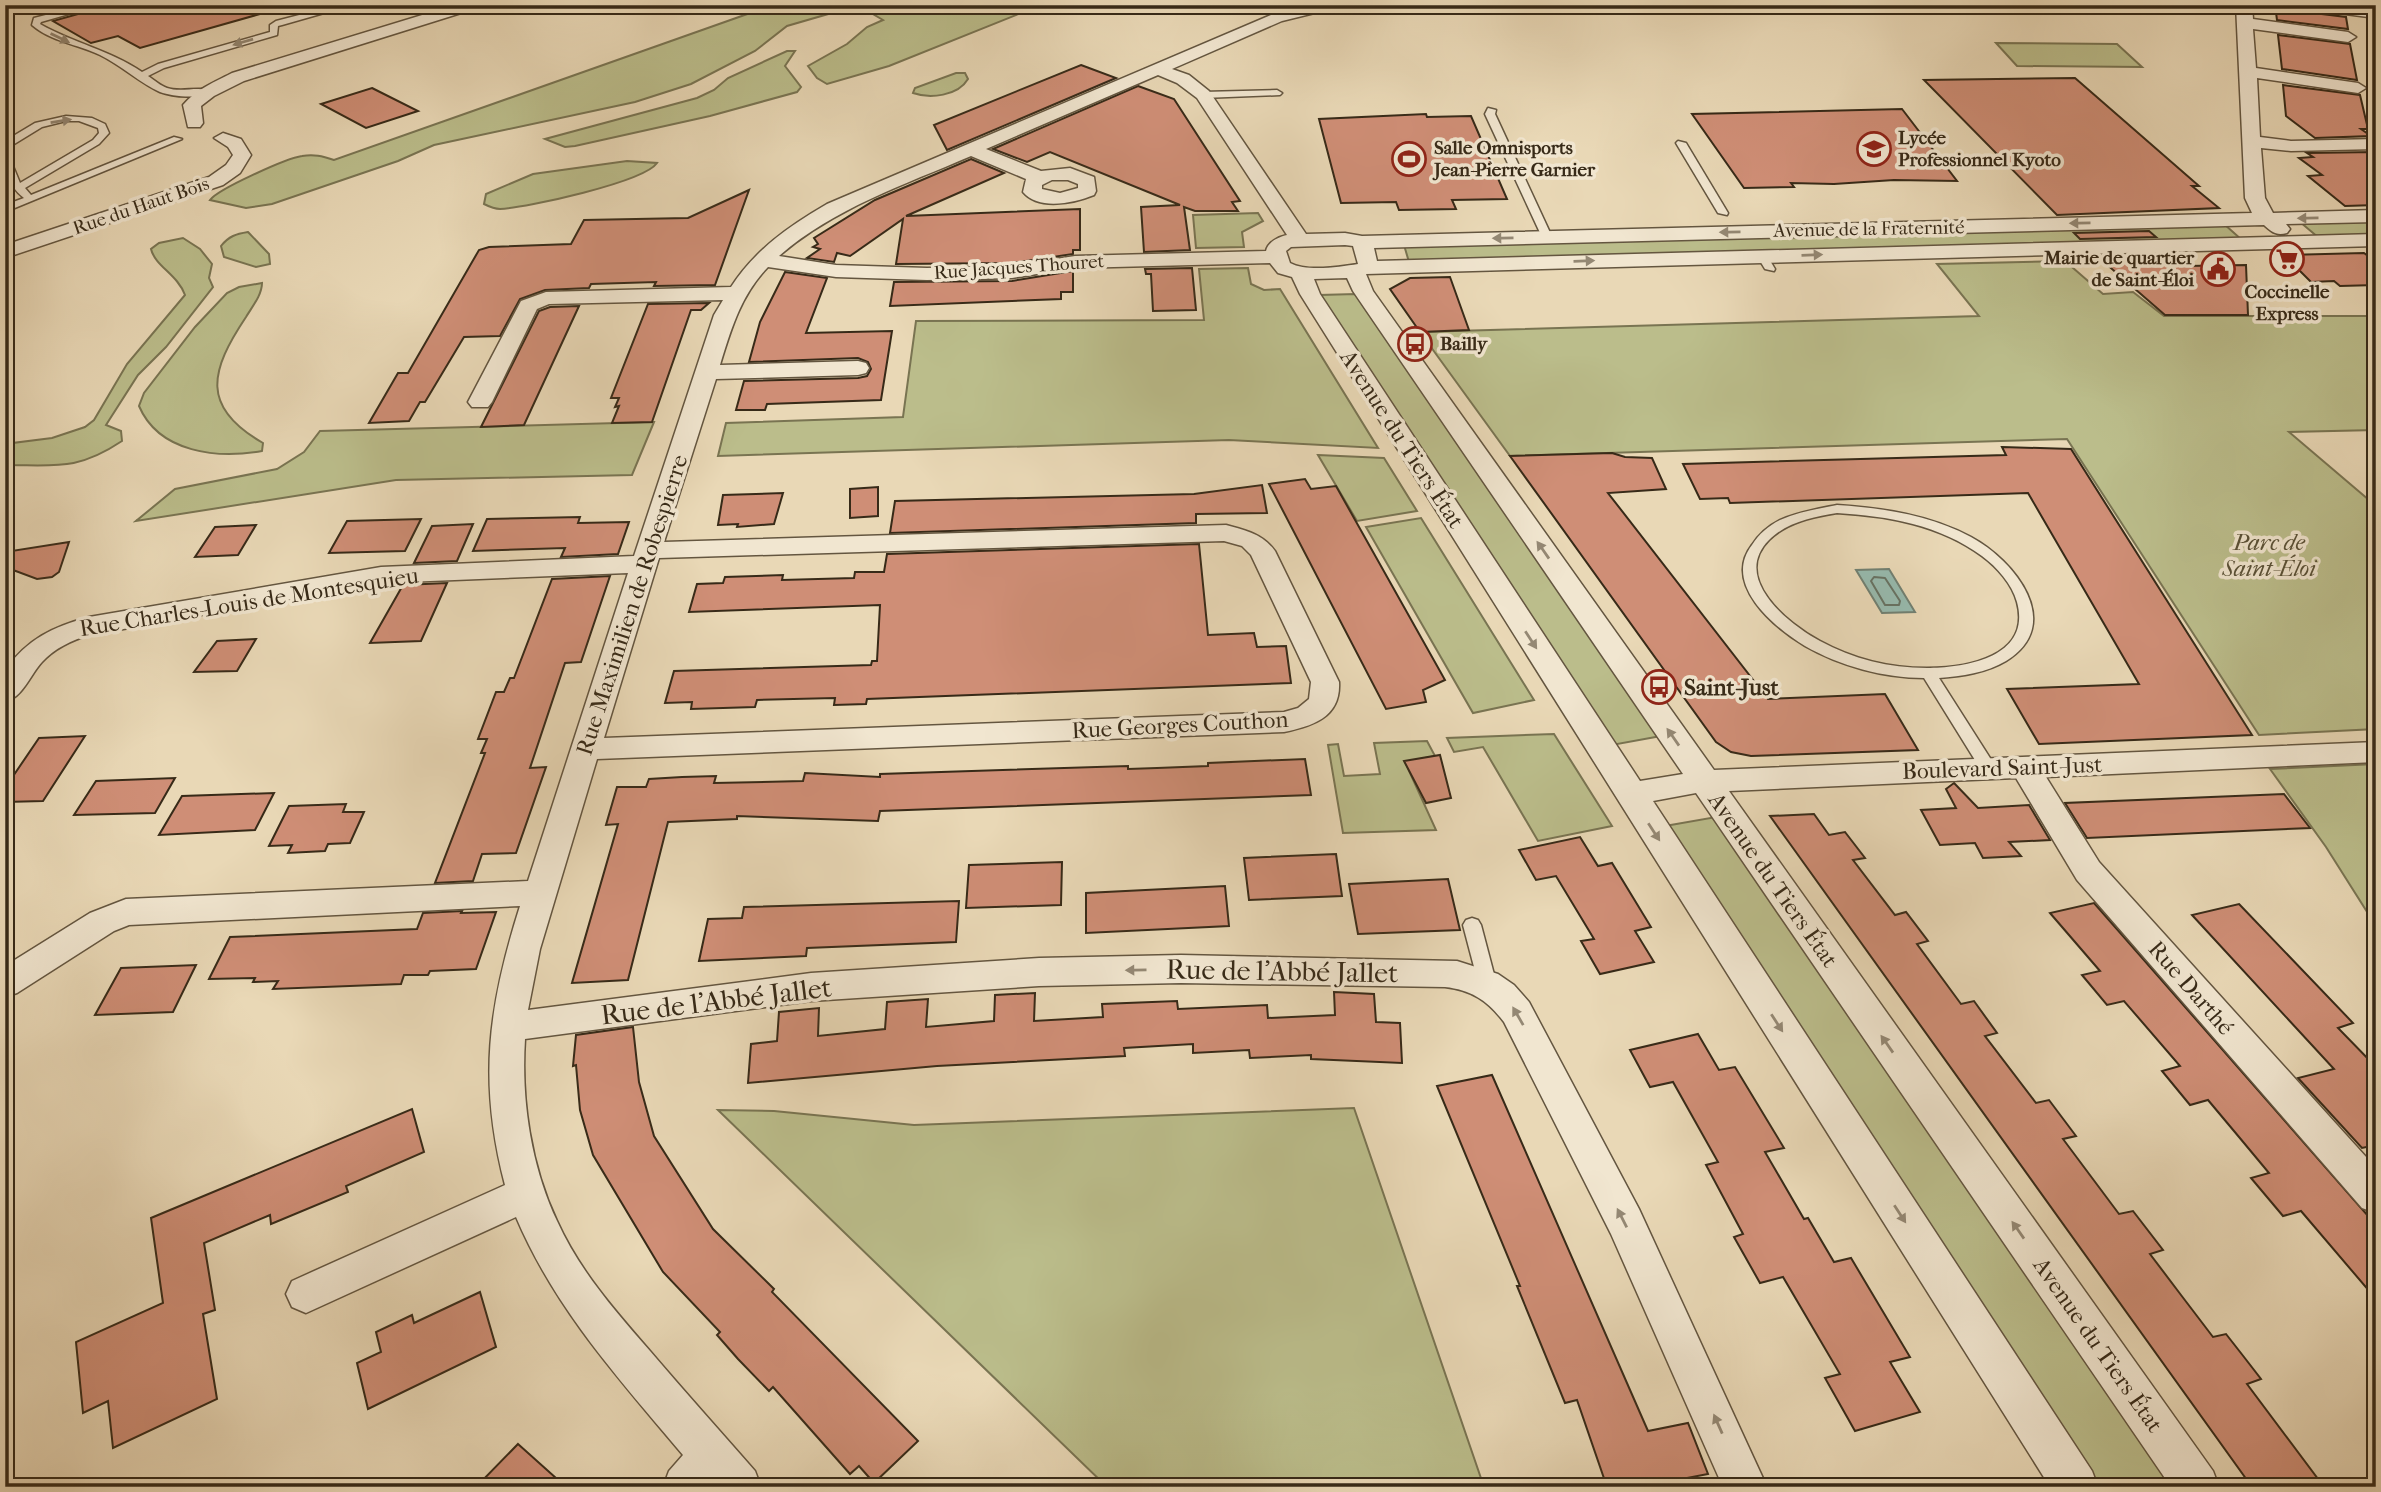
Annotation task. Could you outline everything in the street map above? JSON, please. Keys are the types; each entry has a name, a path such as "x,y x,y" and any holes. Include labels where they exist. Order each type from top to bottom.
{"street":[{"name":"Rue Maximilien de Robespierre","path":"712,1476 571,1286 543,1234 527,1194 510,1105 506,1064 508,1027 517,971 584,749 726,315 736,293 762,260 797,231 834,208 1277,18 1330,5"},
{"path":"194,123 192,105 208,92 238,78 468,6"},
{"path":"2295,242 2266,219 2255,198 2244,14 2348,37"},
{"path":"1158,69 1183,79 1203,95 1300,240 1281,243 1276,249 1289,264"},
{"path":"2248,72 2358,88"},
{"path":"194,123 225,127 190,141 179,131 194,123"},
{"name":"Rue du Haut Bois","path":"5,252 215,181 233,169 242,155 225,127"},
{"path":"2251,141 2291,146 2376,144"},
{"path":"970,149 1041,178"},
{"name":"Avenue de la Fraternité","path":"1300,240 1345,239 1362,242 2376,216"},
{"name":"Avenue de la Fraternité","path":"1361,269 1766,262 2376,240"},
{"name":"Avenue du Tiers État","path":"1362,242 1361,269 1357,282 2197,1487"},
{"name":"Rue Jacques Thouret","path":"762,260 836,271 928,274 1012,272 1075,262 1289,264 1361,269"},
{"name":"Avenue du Tiers État","path":"1289,264 2076,1487"},
{"path":"480,402 532,302 546,298 736,293"},
{"path":"707,372 858,368"},
{"name":"Rue Georges Couthon","path":"584,749 1284,722 1311,714 1321,705 1326,694 1325,682 1262,551 1251,541 1226,533 648,557"},
{"name":"Rue Charles-Louis de Montesquieu","path":"5,692 29,657 41,645 55,636 89,626 381,575 648,557"},
{"name":"Boulevard Saint-Just","path":"1630,794 1704,781 2376,752"},
{"name":"Rue Darthé","path":"2024,767 2088,871 2376,1196"},
{"path":"5,984 103,922 126,912 542,893"},
{"name":"Rue de l'Abbé Jallet","path":"508,1027 811,987 1039,972 1181,970 1445,973 1467,975 1487,982 1506,997 1517,1012 1625,1222 1745,1487"},
{"path":"306,1294 527,1194"}],"lane":[{"path":"96,5 37,20 36,24 64,41 94,49 142,75 163,90 181,93 208,92"},
{"path":"142,75 160,66 274,33 274,25 279,23 348,5"},
{"path":"2325,9 2376,16"},
{"path":"1203,95 1277,93"},
{"path":"1491,110 1490,114 1547,237"},
{"path":"19,188 96,142 104,133 102,126 80,119 37,126 13,137 6,145 5,154 13,181 19,188 30,200"},
{"path":"5,209 190,141"},
{"path":"1681,143 1723,214"},
{"path":"1928,674 1982,666 1999,659 2020,640 2027,614 2024,601 2010,576 1983,551 1949,532 1913,519 1864,510 1837,509 1797,516 1774,527 1759,541 1750,566 1754,584 1764,604 1785,625 1822,649 1861,664 1928,674 1989,769"},
{"path":"1472,925 1487,982"}],"green space":[{"path":"773,5 849,5 842,10 787,26 755,51 691,84 635,102 434,145 398,161 272,204 246,208 210,200 239,182 294,158 314,155 334,160"},
{"path":"889,5 1041,5 889,66 827,84 817,78 808,66 847,44 867,27 883,20 873,14 875,9"},
{"path":"1996,43 2117,44 2142,67 2017,66"},
{"path":"787,51 795,51 785,66 801,87 797,92 710,116 575,146 565,147 545,139 697,98 714,90 728,78"},
{"path":"956,73 965,73 968,79 958,89 935,96 913,93 915,88"},
{"path":"627,161 657,163 631,178 558,199 500,209 484,204 486,194 533,174"},
{"path":"1258,213 1263,221 1242,232 1244,247 1196,248 1193,215"},
{"path":"2376,220 2376,237 2319,238 2300,222"},
{"path":"2224,224 2242,240 1409,262 1404,245"},
{"path":"248,232 269,254 270,264 256,267 224,257 221,246 233,236"},
{"path":"183,238 200,249 212,264 209,278 213,287 166,347 138,375 106,425 121,431 122,441 79,462 5,465 5,444 52,438 85,427 94,420 127,364 185,295 182,288 157,261 151,249 159,243"},
{"name":"Parc de Saint-Éloi","path":"2065,261 2103,294 2133,292 2164,316 2376,316 2376,430 2289,432 2376,506 2376,729 2259,735 2067,439 1510,456 1420,332 1979,316 1937,264"},
{"path":"1248,268 1251,284 1264,290 1280,289 1378,448 1229,440 718,456 726,423 903,417 916,321 1204,320 1199,269"},
{"path":"262,283 256,301 225,354 217,387 220,402 229,416 263,443 262,451 209,453 175,443 160,434 148,422 139,406 144,393 195,327 227,293 239,287"},
{"path":"1356,294 1661,736 1612,745 1320,295"},
{"path":"654,422 632,475 396,480 136,521 175,489 277,469 304,452 320,431"},
{"path":"1318,455 1384,458 1417,511 1357,521"},
{"path":"1421,518 1534,700 1473,713 1366,527"},
{"path":"1554,734 1612,826 1538,841 1483,747 1454,752 1447,738"},
{"path":"1427,741 1435,756 1405,762 1436,830 1343,833 1328,745 1338,744 1344,776 1380,774 1374,743"},
{"path":"2376,764 2376,926 2326,847 2270,769"},
{"path":"1716,817 2178,1487 2096,1487 1665,826"},
{"path":"1354,1108 1484,1487 1107,1487 718,1110 774,1111 914,1125"}],"water":[{"path":"1889,569 1915,612 1882,613 1856,570"}],"building":[{"path":"110,5 259,5 260,14 140,48 118,36 91,43 53,21"},
{"path":"2275,5 2323,5 2319,8 2322,14 2346,17 2348,29 2277,20"},
{"path":"2278,35 2350,44 2357,80 2282,69"},
{"path":"1081,65 1116,78 947,150 934,125"},
{"path":"2075,78 2199,186 2192,186 2219,208 2057,215 1924,80"},
{"path":"2283,85 2360,95 2368,129 2361,129 2371,136 2315,138 2286,116"},
{"path":"1138,86 1174,99 1240,201 1232,202 1238,211 1195,211 1184,207 1190,250 1144,252 1141,207 1180,205 1050,152 1027,162 993,149"},
{"path":"372,88 418,111 366,128 321,104"},
{"path":"1902,109 1957,181 1791,183 1794,187 1744,188 1692,114"},
{"name":"Salle Omnisports Jean-Pierre Garnier","path":"1426,114 1427,117 1471,116 1507,199 1452,200 1456,209 1399,210 1396,202 1341,203 1319,119"},
{"path":"2376,152 2376,205 2345,206 2308,176 2322,175 2299,158 2313,157 2307,153"},
{"path":"971,159 1004,173 906,216 1080,209 1080,250 1073,250 1073,254 1012,263 896,264 903,219 850,256 837,253 834,262 807,258 820,249 813,247 818,244 814,238 875,200"},
{"path":"749,190 715,285 654,286 656,282 591,284 589,288 545,290 520,299 500,336 464,337 425,402 420,402 409,421 369,423 398,373 408,373 479,250 489,247 571,244 584,220 688,218"},
{"path":"2149,231 2156,237 2080,239 2074,233"},
{"path":"2364,253 2376,262 2376,285 2340,286 2334,281 2311,282 2284,255"},
{"path":"2174,254 2186,266 2246,265 2248,315 2165,315 2097,256"},
{"path":"1192,268 1196,310 1153,311 1151,274 1146,274 1145,269"},
{"path":"1073,271 1073,292 1061,292 1061,299 890,306 894,282 1012,281"},
{"path":"785,272 827,278 806,333 892,331 881,400 767,404 765,410 736,410 744,381 858,378 867,376 871,369 868,362 858,358 749,362 760,322"},
{"path":"1450,277 1469,330 1420,332 1390,289 1410,278"},
{"path":"709,303 701,310 691,310 652,422 612,423 619,406 615,407 619,398 611,398 648,304"},
{"path":"579,306 524,425 481,427 539,311 550,307"},
{"path":"2002,447 2071,449 2252,735 2039,744 2007,689 2139,684 2028,493 1730,503 1728,498 1700,499 1683,464 2006,455"},
{"path":"1612,453 1625,457 1652,458 1666,489 1608,493 1768,699 1885,694 1918,750 1751,756 1731,752 1716,742 1510,456"},
{"path":"1305,479 1311,489 1336,486 1445,680 1423,690 1426,702 1386,709 1269,484"},
{"path":"1262,485 1267,513 1196,514 1196,523 890,533 895,501 1194,494"},
{"path":"878,487 878,516 850,518 850,489"},
{"path":"783,493 774,524 737,527 738,524 718,525 723,495"},
{"path":"580,517 578,523 629,522 618,554 561,557 565,548 473,551 487,519"},
{"path":"421,519 405,551 329,553 347,521"},
{"path":"473,524 457,561 414,563 432,526"},
{"path":"256,525 238,555 195,557 215,527"},
{"path":"69,542 59,572 52,577 37,579 5,567 5,552"},
{"path":"1199,544 1208,635 1254,633 1257,647 1286,646 1291,683 867,699 866,704 834,705 835,698 757,700 755,707 691,709 692,702 665,703 674,671 871,665 872,661 877,661 880,605 689,612 697,584 723,583 725,577 783,575 782,580 854,578 855,572 884,572 887,554"},
{"path":"610,576 581,662 565,663 530,768 546,767 516,853 482,854 473,881 435,883 485,753 481,753 487,739 478,739 496,692 504,692 510,678 514,678 552,579"},
{"path":"447,583 421,641 370,643 403,585"},
{"path":"256,639 237,671 194,672 217,641"},
{"path":"85,736 43,801 5,802 5,788 39,738"},
{"path":"1440,755 1451,798 1426,803 1404,761"},
{"path":"1305,759 1311,795 880,811 878,821 737,816 737,819 668,822 628,980 572,983 618,824 606,825 617,787 646,787 649,779 682,777 716,776 714,783 803,781 805,773 880,777 880,774 1128,766 1128,769 1157,768"},
{"path":"175,778 155,813 74,815 96,781"},
{"path":"1954,783 1978,808 2029,805 2050,840 2009,842 2021,856 1983,858 1975,843 1940,845 1921,810 1956,808 1946,789"},
{"path":"274,793 255,830 159,835 182,796"},
{"path":"2284,794 2310,828 2087,838 2065,803"},
{"path":"346,804 343,812 364,812 350,843 328,844 325,851 288,853 292,845 269,846 289,806"},
{"path":"1814,814 1829,835 1845,832 1865,858 1853,860 1895,915 1906,912 1928,941 1917,944 1961,1004 1974,1001 1997,1033 1985,1036 2036,1103 2049,1100 2076,1136 2063,1139 2119,1214 2133,1211 2163,1250 2150,1254 2213,1337 2226,1334 2261,1379 2247,1384 2324,1487 2252,1487 1770,816"},
{"path":"1580,837 1598,866 1612,863 1651,927 1635,931 1654,962 1600,974 1581,941 1594,939 1556,876 1536,880 1519,850"},
{"path":"1336,854 1342,896 1249,900 1244,858"},
{"path":"1062,862 1061,905 966,908 969,865"},
{"path":"1448,879 1460,930 1358,934 1349,884"},
{"path":"1225,886 1229,926 1086,933 1086,893"},
{"path":"959,901 956,942 807,948 806,956 699,961 708,919 742,918 744,907"},
{"path":"2094,903 2376,1225 2376,1299 2301,1211 2283,1216 2251,1178 2269,1173 2208,1100 2190,1105 2162,1071 2180,1066 2124,1001 2107,1005 2082,975 2100,971 2050,913"},
{"path":"2239,904 2353,1023 2338,1028 2376,1067 2376,1145 2362,1148 2298,1078 2334,1069 2192,915"},
{"path":"462,911 461,913 496,912 476,969 404,975 401,984 273,989 278,981 253,982 255,978 209,979 230,937 417,929 423,913"},
{"path":"196,965 173,1012 95,1015 121,968"},
{"path":"1334,992 1374,994 1376,1022 1400,1023 1402,1063 1311,1059 1311,1055 1250,1058 1249,1050 1193,1053 1193,1044 1124,1048 1125,1056 937,1066 748,1083 751,1044 777,1041 779,1012 819,1008 818,1036 885,1029 887,1002 928,999 926,1027 994,1021 995,995 1035,993 1034,1021 1103,1017 1102,1004 1177,1001 1178,1009 1267,1005 1268,1018 1335,1015"},
{"path":"633,1027 639,1082 654,1136 713,1229 774,1289 772,1292 918,1441 874,1483 859,1466 850,1474 773,1387 769,1391 738,1359 717,1335 720,1332 663,1272 593,1155 580,1110 576,1065 573,1066 576,1035"},
{"path":"1698,1034 1719,1070 1735,1067 1784,1148 1765,1152 1804,1219 1808,1218 1834,1262 1851,1258 1910,1357 1890,1362 1920,1412 1855,1431 1825,1378 1840,1374 1783,1277 1760,1283 1734,1237 1743,1234 1706,1165 1718,1162 1673,1082 1650,1087 1630,1050"},
{"path":"1492,1075 1648,1431 1688,1423 1708,1474 1666,1482 1668,1487 1607,1487 1577,1400 1565,1403 1437,1086"},
{"path":"412,1109 424,1152 346,1186 348,1192 271,1224 270,1215 204,1243 215,1310 203,1314 217,1399 113,1448 108,1401 83,1413 76,1342 163,1303 151,1218"},
{"path":"480,1292 496,1347 368,1409 357,1363 381,1352 376,1332 412,1315 414,1323"},
{"path":"518,1444 566,1487 476,1487"}],"place":[{"name":"Lycée Professionnel Kyoto","path":"1874,149"},
{"name":"Salle Omnisports Jean-Pierre Garnier","path":"1409,159"},
{"name":"Coccinelle Express","path":"2287,259"},
{"name":"Mairie de quartier de Saint-Éloi","path":"2218,269"},
{"name":"Bailly","path":"1415,344"},
{"name":"Saint-Just","path":"1659,687"}]}
